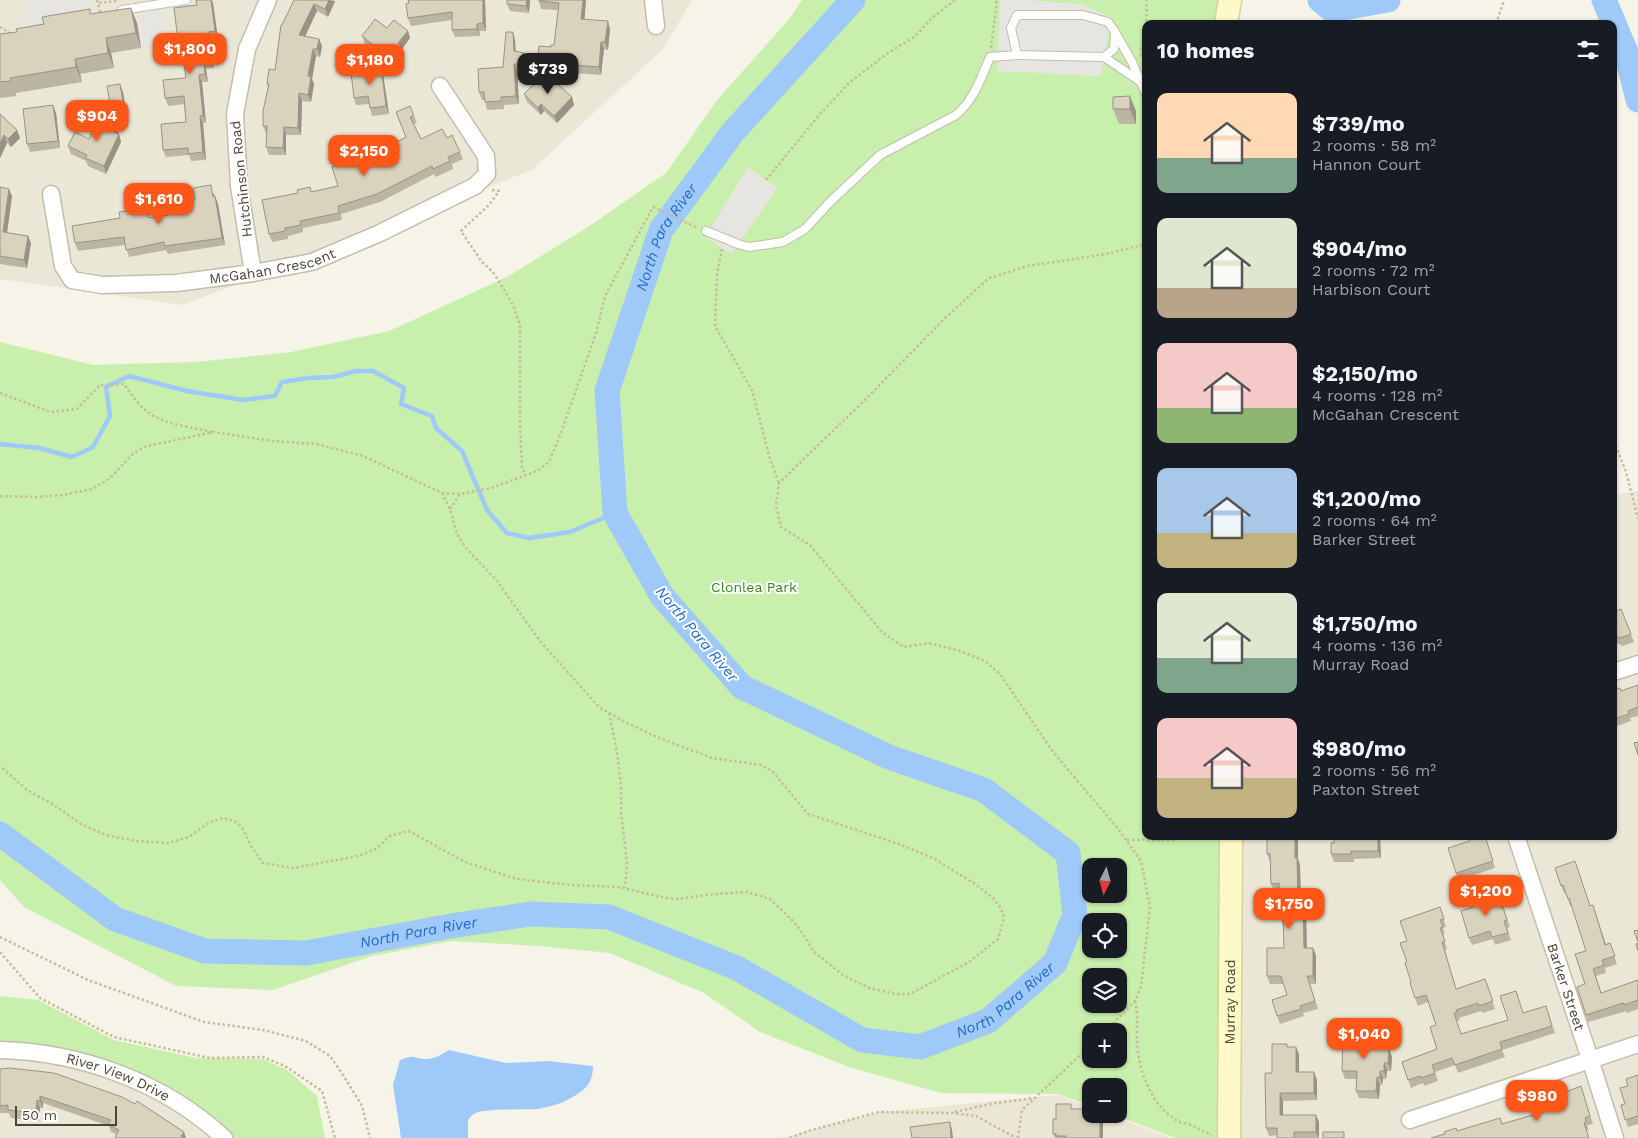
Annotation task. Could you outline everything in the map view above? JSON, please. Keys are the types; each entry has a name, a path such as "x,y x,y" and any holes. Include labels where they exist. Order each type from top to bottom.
{"street":[{"name":"Hutchinson Road","path":"253,273 239,186 235,114 247,49 268,0"},
{"path":"654,0 656,26"},
{"path":"1227,20 1230,0"},
{"path":"440,86 486,156 487,174 475,186"},
{"name":"McGahan Crescent","path":"51,194 63,266 72,280 102,285 176,284 312,262 380,233 475,186"},
{"path":"1617,671 1638,664"},
{"name":"Murray Road","path":"1224,1137 1231,840"},
{"name":"Barker Street","path":"1517,840 1590,1059 1614,1138"},
{"path":"1410,1120 1638,1044"},
{"name":"River View Drive","path":"0,1050 26,1051 87,1063 111,1070 166,1096 224,1138"}],"lane":[{"path":"110,12 186,0"},
{"path":"1017,55 1011,28 1018,15 1083,15 1108,22 1132,62 1141,82"},
{"path":"1104,57 1114,49 1115,32"},
{"path":"706,231 749,247 783,242 805,228 880,155 956,115 966,107 990,57 1017,55 1104,57 1141,82"}],"path":[{"path":"102,22 98,2 122,0"},
{"path":"766,180 820,114 850,82 888,53 914,37 933,17 955,0"},
{"path":"990,57 997,0"},
{"path":"1146,0 1148,14 1147,20"},
{"path":"1498,20 1504,0"},
{"path":"0,27 17,37"},
{"path":"1141,82 1142,60"},
{"path":"475,186 499,191 489,205 461,231 482,262 493,272 513,305 520,325 522,468 526,476"},
{"path":"0,393 51,412 77,409 100,385 124,384 135,400 150,414 166,420 213,432 273,441 316,444 363,456 442,493 460,494 474,492 536,472 549,462 596,333 605,296 653,208 706,231"},
{"path":"726,239 719,260 715,326 752,390 770,459 779,483 776,506 781,527 810,545 882,632 904,647 929,643 960,651 985,661 1000,674 1053,752 1116,826 1141,862 1150,907 1141,988 1134,1001 1113,1023"},
{"path":"779,483 867,398 944,319 988,278 1028,266 1106,254 1142,245"},
{"path":"0,496 53,496 92,489 109,479 133,454 144,447 213,432"},
{"path":"1617,448 1626,472 1638,519"},
{"path":"0,766 27,790 81,824 106,835 136,841 168,843 189,837 210,822 223,818 234,821 242,827 251,846 263,863 293,868 358,856 376,849 390,836 409,831 465,862 518,878 571,885 625,888 676,899 747,892 770,899 793,921 813,951 844,975 869,988 896,994 910,994 969,962 998,939 1004,918 1001,908 993,898 975,884 935,859 899,844 808,814 773,772 761,765 712,758 659,738 599,707 546,649 497,581 466,548 458,534 450,509 442,493"},
{"path":"450,509 460,494"},
{"path":"609,713 617,752 621,786 621,811 626,863 625,888"},
{"path":"1126,840 1175,840"},
{"path":"0,937 88,980 204,1022 263,1030 306,1041 330,1056 345,1078 362,1106 370,1138"},
{"path":"0,952 40,998 114,1037 210,1058 263,1057 285,1066 322,1092 336,1138"},
{"path":"1134,1001 1138,1012 1136,1035 1139,1062 1143,1075 1155,1098 1176,1120 1224,1137"},
{"path":"790,1138 808,1131 879,1112 953,1113 976,1116 1017,1138 1022,1110 1063,1074 1082,1054"},
{"path":"953,1113 990,1104 1034,1098"}],"shaded area":[{"path":"0,0 692,0 663,49 532,170 183,305 0,279"},
{"path":"25,0 90,0 94,19 29,30"},
{"path":"1000,0 1081,4 1111,17 1101,76 998,71"},
{"path":"163,9 168,46 143,49 137,14"},
{"path":"748,167 777,188 732,254 705,237"},
{"path":"1638,491 1638,1138 1230,1138 1231,840 1617,840 1617,494"},
{"path":"0,1039 291,1138 0,1138"},
{"path":"1058,1095 1082,1104 1082,1123 1127,1122 1171,1138 781,1138 879,1112"}],"green space":[{"name":"Clonlea Park","path":"802,0 1230,0 1227,20 1142,20 1142,840 1231,840 1230,1138 1176,1138 1127,1120 1127,1078 1082,1078 1082,1103 1058,1094 941,1093 849,1067 760,1032 704,993 610,953 539,946 452,941 372,956 273,990 176,986 24,907 0,880 0,342 93,365 196,362 291,352 389,331 507,277 588,227 666,173 718,99 791,17"},
{"path":"0,996 38,1000 114,1040 196,1058 263,1059 287,1070 317,1096 325,1138 233,1138 211,1118 185,1101 0,1043"}],"water":[{"path":"449,1050 506,1063 548,1061 593,1066 593,1071 589,1083 584,1089 571,1098 557,1104 536,1109 494,1110 473,1114 468,1120 468,1138 401,1138 393,1085 400,1060 411,1057 431,1059"}],"building":[{"path":"196,0 211,0 215,31 208,32 211,61 204,61 205,74 199,75 203,115 200,116 203,152 188,154 188,148 163,150 161,124 186,122 184,96 165,98 163,80 186,78 183,55 174,56 172,41 178,40 174,8 197,5"},
{"path":"294,0 329,0 325,9 314,4 299,35 319,39 317,49 313,49 308,76 311,77 308,95 299,93 298,128 284,127 283,148 266,147 267,126 263,126 263,111 269,84 267,83 269,69 275,70 281,25"},
{"path":"408,0 483,0 483,23 477,24 477,29 452,30 452,12 408,18 406,4 409,3"},
{"path":"507,0 527,0 526,6 507,4"},
{"path":"539,0 583,0 581,19 608,21 605,42 601,42 599,67 538,62 539,46 551,47 551,45 554,45 559,3"},
{"path":"131,8 136,33 106,38 108,53 75,59 76,67 10,78 11,81 0,82 0,34 17,32 16,29 44,24 42,17 90,9 90,14"},
{"path":"375,19 387,28 394,20 408,31 398,43 401,46 391,59 362,36"},
{"path":"506,32 513,32 514,51 524,53 539,66 514,64 516,96 501,97 501,101 485,102 484,92 479,92 478,69 503,67"},
{"path":"381,66 386,106 370,108 368,96 354,98 351,72 369,70 368,68"},
{"path":"545,73 572,97 554,116 541,104 538,108 524,94"},
{"path":"120,84 124,108 111,110 107,86"},
{"path":"1130,96 1130,109 1113,109 1113,97"},
{"path":"53,105 58,141 27,144 23,109"},
{"path":"410,106 414,116 410,117 421,139 442,129 447,138 452,135 460,152 448,157 450,161 433,169 432,166 377,194 338,206 339,213 300,221 301,225 269,234 262,200 298,193 297,190 310,187 311,192 338,186 332,167 372,155 406,137 396,112"},
{"path":"0,114 17,130 8,139 4,135 0,144"},
{"path":"99,117 115,125 112,131 119,134 104,166 85,158 87,155 68,146 75,132 89,139"},
{"path":"211,185 213,197 215,196 222,238 165,246 164,242 126,250 124,237 75,243 72,226 120,218 119,212 139,209 140,215 148,213 149,218 192,211 191,201 195,200 193,188"},
{"path":"0,187 9,189 3,232 28,236 24,260 0,256"},
{"path":"1621,609 1631,634 1620,638 1617,636 1617,611"},
{"path":"1638,685 1638,707 1628,711 1629,714 1617,718 1617,689 1620,688 1621,691"},
{"path":"1638,742 1638,755 1634,743"},
{"path":"1267,840 1295,840 1298,903 1303,903 1304,948 1313,948 1313,976 1307,976 1315,1001 1300,1006 1301,1009 1277,1016 1272,1000 1287,995 1281,976 1267,976 1267,948 1284,948 1283,915 1280,916 1279,883 1271,884 1270,854 1267,854"},
{"path":"1334,840 1378,840 1378,851 1351,851 1351,854 1331,854 1331,843 1334,843"},
{"path":"1486,840 1493,861 1456,873 1448,848 1470,841"},
{"path":"1575,861 1590,906 1593,905 1605,945 1610,943 1615,956 1602,960 1604,965 1593,969 1601,993 1638,980 1638,1000 1586,1015 1577,987 1585,984 1575,954 1586,951 1569,898 1563,885 1561,886 1555,868"},
{"path":"1496,892 1507,920 1504,921 1508,933 1492,937 1490,931 1469,938 1461,911 1479,905 1477,898"},
{"path":"1440,907 1444,919 1440,920 1443,927 1440,928 1445,941 1442,942 1456,989 1485,979 1493,1001 1479,1006 1478,1003 1456,1010 1457,1012 1454,1013 1461,1034 1508,1020 1500,996 1516,991 1523,1013 1546,1006 1552,1026 1500,1042 1502,1049 1455,1065 1452,1058 1432,1065 1435,1073 1408,1080 1402,1062 1437,1049 1430,1027 1436,1025 1426,995 1415,998 1405,963 1407,962 1400,943 1407,941 1400,921"},
{"path":"1638,930 1638,942 1634,931"},
{"path":"1343,1034 1375,1035 1375,1048 1389,1049 1388,1063 1384,1063 1384,1071 1380,1071 1380,1077 1377,1077 1376,1091 1356,1091 1357,1071 1342,1071"},
{"path":"1272,1044 1287,1044 1287,1047 1296,1047 1296,1072 1314,1072 1314,1093 1280,1093 1280,1115 1316,1115 1316,1132 1294,1132 1294,1138 1277,1138 1277,1128 1266,1128 1265,1073 1272,1073"},
{"path":"10,1068 54,1073 122,1097 135,1104 137,1101 184,1132 181,1136 184,1138 117,1138 115,1137 119,1130 108,1124 111,1120 40,1096 40,1101 37,1100 36,1113 8,1110 8,1105 0,1106 0,1069"},
{"path":"1638,1075 1638,1116 1625,1120 1621,1105 1625,1104 1620,1088 1628,1086 1626,1079"},
{"path":"1581,1086 1590,1116 1585,1118 1586,1122 1584,1123 1589,1138 1431,1138 1456,1128 1457,1131 1500,1118 1502,1124 1543,1112 1539,1102"},
{"path":"1056,1104 1071,1104 1071,1109 1082,1109 1082,1123 1100,1123 1100,1138 1066,1138 1066,1136 1056,1136 1056,1134 1053,1134 1053,1119 1056,1119"},
{"path":"950,1122 951,1138 912,1138 910,1127"},
{"path":"1323,1132 1344,1132 1344,1138 1323,1138"}],"waterway":[{"name":"North Para River","path":"0,834 115,919 205,951 306,953 451,926 530,914 609,917 737,968 862,1040 920,1047 988,1021 1055,963 1075,915 1068,853 984,790 889,757 742,687 662,596 615,513 607,391 661,230 733,132 853,0"},
{"name":"North Para River","path":"1320,0 1332,10 1388,0"},
{"name":"North Para River","path":"1604,0 1612,20"},
{"name":"North Para River","path":"1617,31 1626,52 1638,100"},
{"path":"0,444 39,448 72,457 93,447 110,416 106,387 129,376 187,391 243,400 275,396 282,382 333,377 356,371 373,371 404,388 401,404 432,416 436,428 462,451 487,510 507,533 529,538 570,532 615,513"}]}
